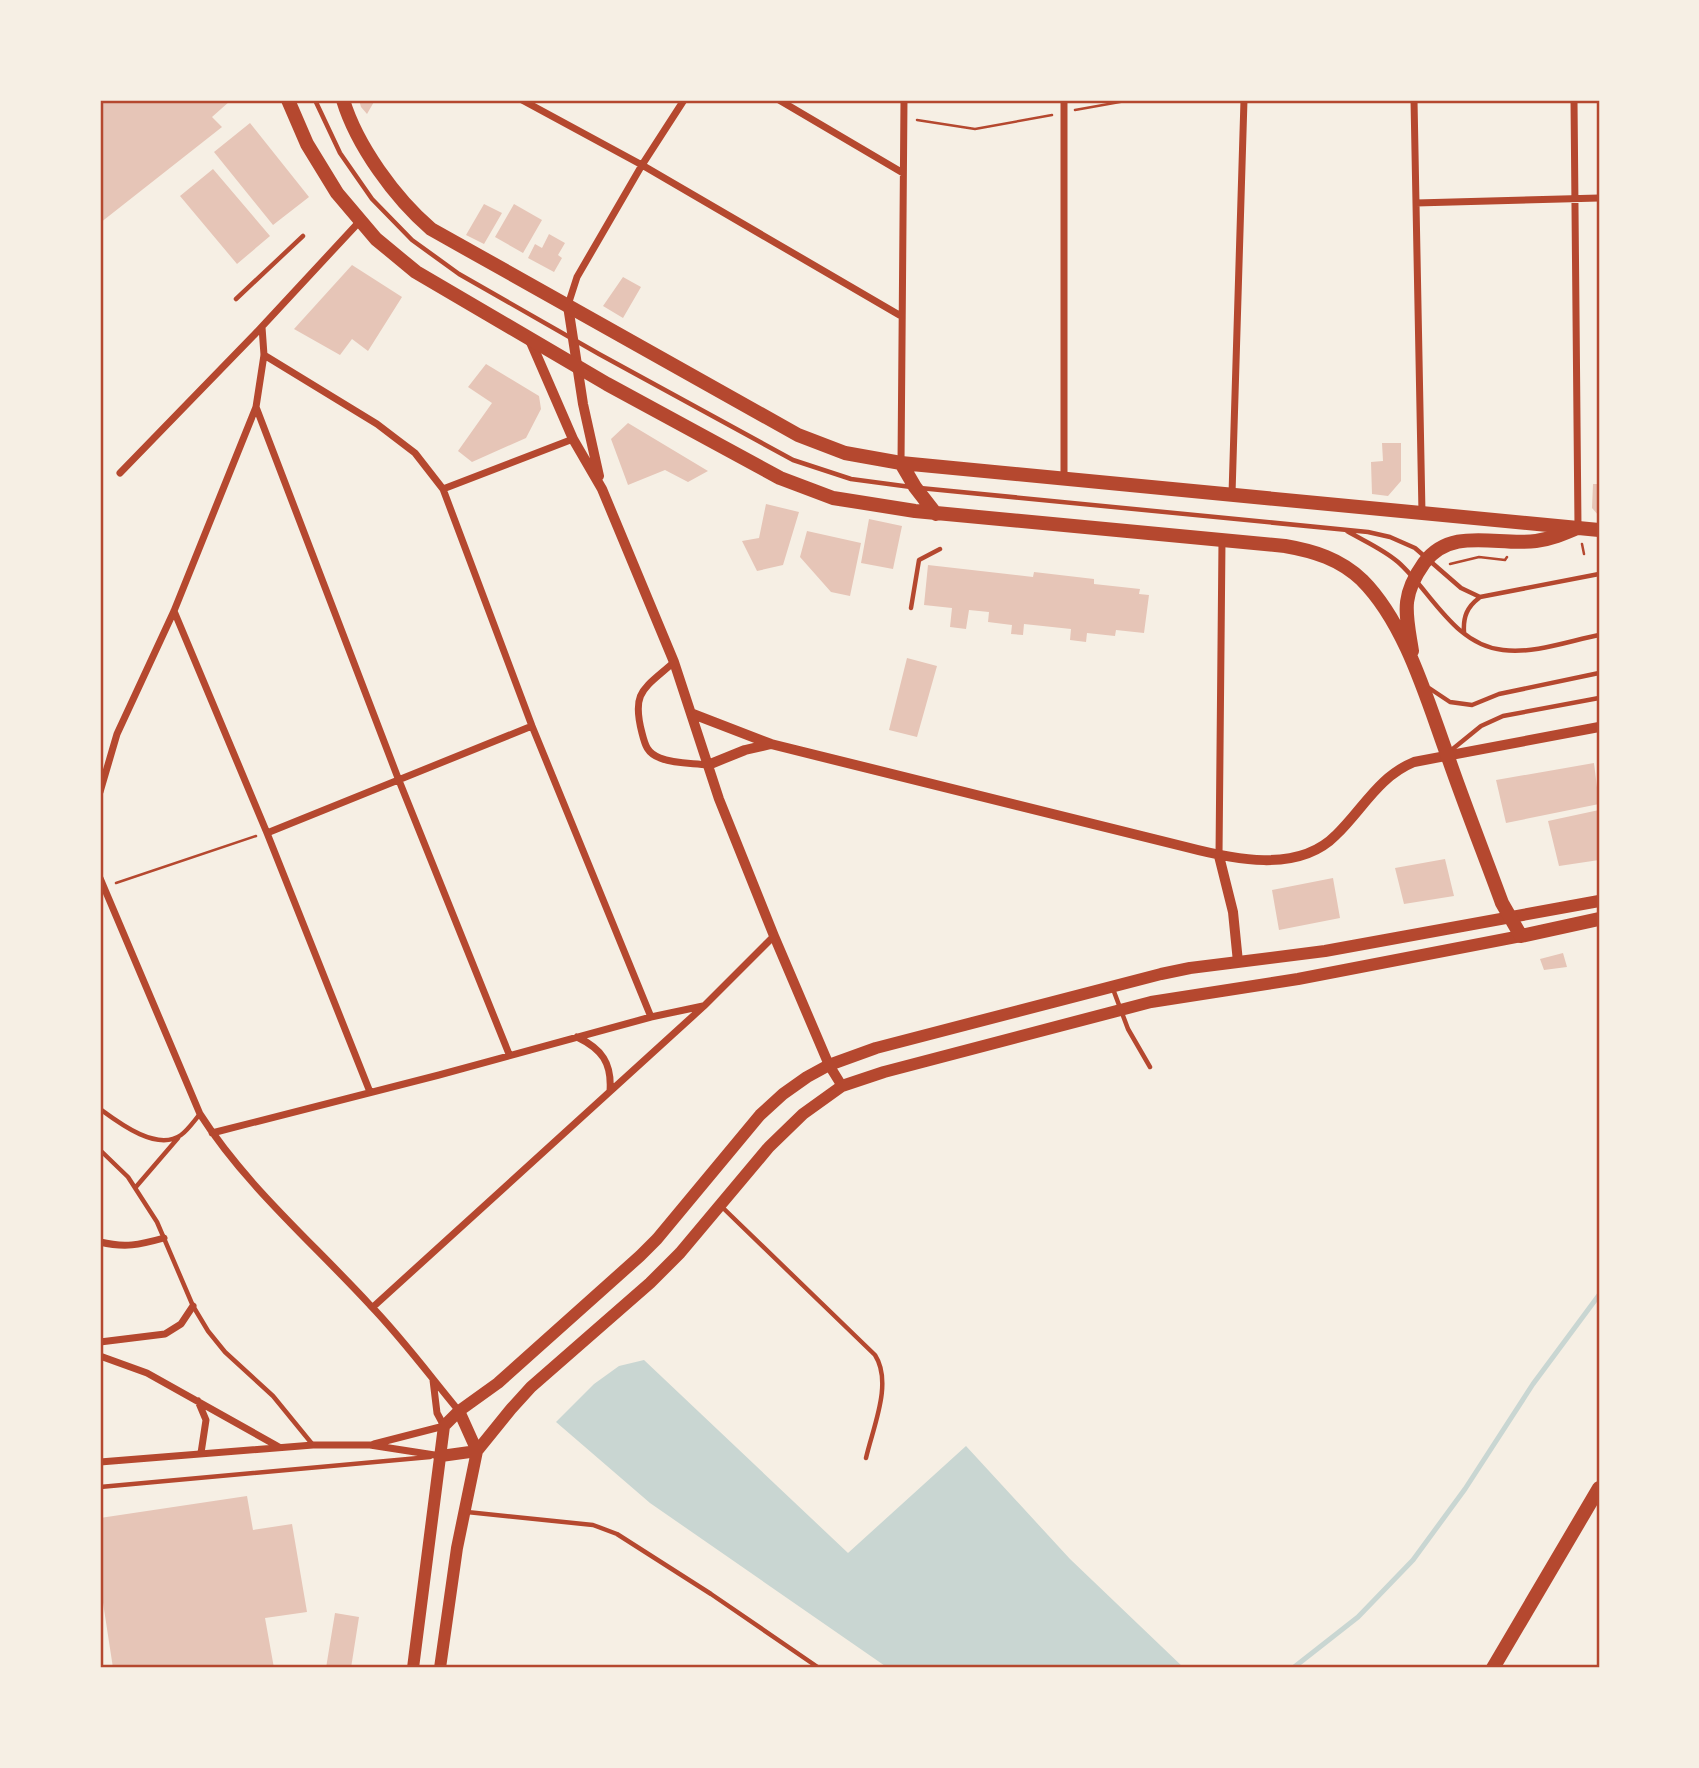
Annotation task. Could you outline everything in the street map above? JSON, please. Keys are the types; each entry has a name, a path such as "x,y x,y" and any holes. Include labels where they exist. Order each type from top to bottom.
{"main road":[{"path":"288,100 312,153 337,193 376,239 416,272 577,367 754,465 804,489 870,506 936,514 1303,549 1340,563 1373,592 1413,660 1502,903 1521,936"},
{"path":"343,100 366,150 401,198 420,220 446,239 798,435 845,453 901,463 1599,530"},
{"path":"901,463 936,514"},
{"path":"1413,660 1406,610 1408,592 1413,578 1428,558 1442,546 1488,539 1516,542 1555,538 1578,527"},
{"path":"412,1668 444,1426 459,1411 498,1383 640,1256 760,1115 807,1077 829,1065 876,1048 1190,968 1325,951 1599,901"},
{"path":"440,1668 464,1511 478,1451 531,1387 650,1283 680,1253 769,1147 803,1114 842,1086 884,1072 1175,998 1298,979 1599,919"},
{"path":"459,1411 478,1451"},
{"path":"441,1456 478,1451"},
{"path":"1493,1668 1599,1488"}],"street":[{"path":"522,100 642,165 901,316"},
{"path":"602,489 577,367 568,306 577,277 642,165 684,100"},
{"path":"779,100 903,173"},
{"path":"901,463 904,100"},
{"path":"1064,100 1064,478"},
{"path":"1232,495 1244,100"},
{"path":"1414,100 1422,513"},
{"path":"1574,100 1578,527"},
{"path":"1416,203 1599,198"},
{"path":"120,472 262,327 360,221"},
{"path":"100,792 117,734 174,611 256,407 264,355 262,327"},
{"path":"530,340 573,439 602,489 674,662 708,765 774,936 829,1065 842,1086"},
{"path":"264,355 377,424 415,453 443,489 532,726 651,1017"},
{"path":"256,407 398,778 509,1054"},
{"path":"443,489 573,439"},
{"path":"1222,540 1219,856 1233,912 1238,962"},
{"path":"174,611 267,833 370,1092"},
{"path":"674,662 642,690 638,700 636,711 645,746 651,754 662,759 708,765 746,750 771,744"},
{"path":"693,714 771,744 1219,856 1246,860 1268,860 1309,852 1336,835 1379,784 1392,773 1415,762 1599,727"},
{"path":"267,833 532,726"},
{"path":"100,878 200,1114 212,1133 241,1169 373,1307 459,1411"},
{"path":"373,1307 704,1006 774,936"},
{"path":"212,1133 651,1017 704,1006"},
{"path":"577,1037 601,1052 609,1064 610,1091"},
{"path":"100,1242 118,1247 164,1238"},
{"path":"100,1342 165,1334 181,1324 193,1306"},
{"path":"100,1356 147,1373 279,1447"},
{"path":"370,1445 444,1426 437,1413 433,1379"},
{"path":"198,1400 205,1420 201,1452"},
{"path":"100,1462 313,1445 370,1445 441,1456"}],"lane":[{"path":"315,100 340,153 355,177 412,240 458,274 793,460 851,479 1343,529 1390,537 1403,541 1428,558 1461,588 1480,597"},
{"path":"236,299 303,236"},
{"path":"1343,529 1386,552 1400,563 1465,634 1490,648 1518,651 1599,635"},
{"path":"911,608 919,561 940,548"},
{"path":"1465,634 1463,623 1466,613 1471,604 1480,597 1599,575"},
{"path":"1421,680 1440,696 1460,705 1472,705 1485,702 1499,694 1599,673"},
{"path":"1447,754 1481,726 1503,716 1599,698"},
{"path":"1112,987 1119,1011 1150,1068"},
{"path":"100,1109 152,1138 179,1136"},
{"path":"135,1188 200,1114"},
{"path":"100,1150 128,1177 157,1222 193,1306 225,1352 273,1396 313,1445"},
{"path":"720,1206 875,1355 882,1365 884,1383 866,1458"},
{"path":"100,1487 441,1456"},
{"path":"464,1511 593,1525 617,1534 819,1668"}],"path":[{"path":"904,117 975,129 1131,100"},
{"path":"1441,569 1453,562 1479,557 1505,561 1516,542"},
{"path":"103,888 267,833"}],"shaded area":[{"path":"644,1360 848,1553 966,1446 1070,1559 1184,1668 888,1668 650,1503 556,1422 594,1384 619,1366"}],"building":[{"path":"100,100 230,101 212,117 222,127 100,223"},
{"path":"359,100 375,100 367,114 361,107"},
{"path":"250,123 309,197 273,225 214,152"},
{"path":"213,169 270,236 237,264 180,196"},
{"path":"484,204 502,213 484,244 466,235"},
{"path":"514,204 542,220 523,253 495,237"},
{"path":"549,234 565,243 558,255 562,258 554,272 528,258 535,244 542,248"},
{"path":"352,265 402,297 368,351 352,339 340,355 294,329"},
{"path":"623,277 641,287 623,318 603,306"},
{"path":"486,364 539,396 541,409 526,438 472,462 458,451 492,403 468,387"},
{"path":"628,423 708,471 688,482 665,470 628,485 611,439"},
{"path":"1382,443 1401,443 1401,481 1388,496 1372,494 1371,462 1383,461"},
{"path":"1593,484 1599,484 1599,516 1592,508"},
{"path":"766,504 799,512 783,565 757,571 742,541 759,538"},
{"path":"869,519 902,526 893,569 861,563"},
{"path":"807,531 861,543 850,596 831,592 800,557"},
{"path":"928,565 1033,577 1034,572 1094,579 1094,584 1140,589 1139,594 1149,595 1144,633 1116,630 1115,636 1087,633 1086,642 1070,640 1071,629 1024,624 1023,635 1011,634 1012,625 988,622 989,612 969,610 966,629 950,627 952,608 924,605"},
{"path":"907,658 937,666 917,737 889,730"},
{"path":"1594,763 1599,804 1506,823 1496,780"},
{"path":"1599,810 1599,860 1559,866 1548,821"},
{"path":"1445,859 1454,896 1404,904 1395,868"},
{"path":"1333,878 1340,918 1279,930 1272,890"},
{"path":"1563,953 1567,967 1544,970 1540,959"},
{"path":"247,1496 253,1530 292,1524 307,1612 265,1618 274,1668 113,1668 100,1583 100,1518"},
{"path":"335,1613 359,1617 351,1668 326,1668"}],"waterway":[{"path":"1293,1668 1358,1617 1413,1560 1465,1489 1533,1384 1599,1295"}]}
